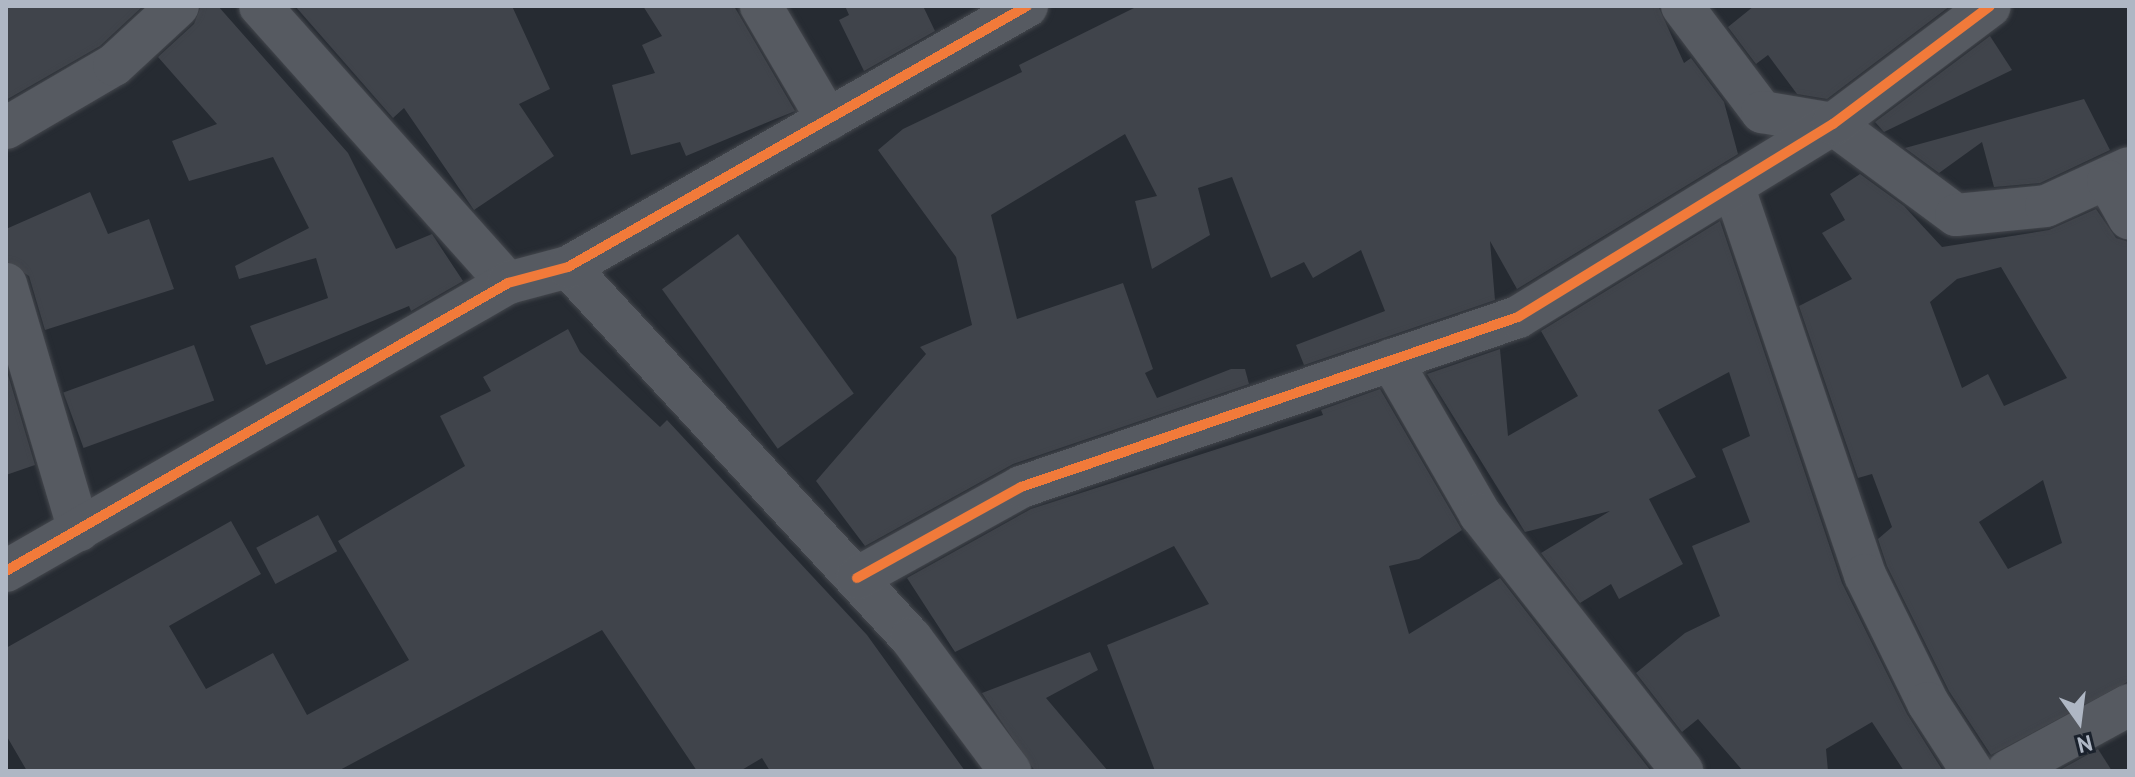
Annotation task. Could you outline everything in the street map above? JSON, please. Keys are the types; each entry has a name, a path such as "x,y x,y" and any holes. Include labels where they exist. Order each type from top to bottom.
{"street":[{"path":"6,128 114,65 178,6"},
{"path":"260,6 508,283"},
{"path":"761,6 828,120"},
{"path":"6,571 508,283 568,267 1027,6"},
{"path":"1682,6 1762,112 1833,124 1956,215 2046,206 2119,174 2129,218"},
{"path":"857,578 1021,487 1518,317 1833,124 1990,6"},
{"path":"1733,185 1865,575 1928,703 1972,771"},
{"path":"568,267 857,578 1010,771"},
{"path":"6,284 79,530"},
{"path":"1391,360 1480,514 1682,771"},
{"path":"2008,771 2129,705"}],"building":[{"path":"6,6 143,6 100,46 6,100"},
{"path":"201,6 218,6 348,153 396,249 432,234 463,281 411,311 409,306 266,365 250,326 328,298 316,258 239,279 235,266 309,228 273,157 189,181 172,141 217,124 158,57 194,24"},
{"path":"295,6 512,6 550,89 519,104 554,156 474,210 404,108 393,118"},
{"path":"643,6 734,6 795,111 686,156 680,142 631,155 612,85 655,73 642,45 662,36"},
{"path":"845,6 923,6 935,31 864,71 839,20 849,15"},
{"path":"1138,6 1658,6 1684,63 1691,58 1724,102 1738,154 1517,289 1490,241 1495,300 1304,365 1296,345 1385,311 1361,250 1313,278 1304,262 1271,278 1232,177 1198,188 1210,235 1152,269 1135,201 1157,196 1125,134 991,215 1017,319 1123,283 1153,369 1145,373 1157,398 1231,369 1245,369 1249,384 1013,464 865,546 816,481 926,354 920,347 972,325 956,257 878,150 903,129 1022,72 1019,65"},
{"path":"1754,6 1950,6 1827,99 1797,94 1768,55 1756,64 1728,27"},
{"path":"1990,36 2012,70 1884,132 1875,122"},
{"path":"2084,99 2110,150 2040,183 1994,187 1982,142 1939,173 1905,148"},
{"path":"1860,174 1904,206 1942,247 2049,230 2096,209 2116,238 2129,242 2129,681 1991,755 1949,691 1887,566 1878,539 1892,527 1872,474 1858,478 1799,306 1852,279 1822,233 1845,220 1830,194","holes":["2001,267 2067,378 2004,406 1988,374 1962,388 1930,302 1957,279","2043,480 2062,543 2008,569 1979,522"]},
{"path":"90,192 108,234 149,219 174,289 45,330 29,276 6,261 6,229"},
{"path":"1720,221 1842,583 1907,714 1943,771 1904,771 1872,722 1826,749 1828,771 1743,771 1698,719 1682,732 1636,673 1685,633 1720,616 1692,546 1750,522 1722,449 1750,436 1729,372 1658,410 1696,477 1649,499 1683,564 1619,599 1611,584 1580,603 1541,553 1610,511 1525,532 1427,374 1500,349 1508,436 1578,396 1541,331"},
{"path":"738,234 854,393 778,449 662,289"},
{"path":"568,329 580,352 660,427 667,420 867,635 965,771 770,771 762,758 740,771 697,771 602,630 338,771 27,771 6,735 6,648 231,521 261,574 169,626 206,689 273,653 307,715 409,660 338,541 465,466 440,416 491,391 483,377"},
{"path":"194,345 214,400 84,448 63,393"},
{"path":"6,368 35,465 6,475"},
{"path":"1380,389 1462,530 1419,559 1389,566 1409,634 1500,578 1651,771 1155,771 1107,645 1209,604 1174,546 955,652 907,578 1031,509 1323,415 1321,410"},
{"path":"318,515 337,551 275,584 256,548"},
{"path":"1090,652 1098,670 1046,698 1108,771 1035,771 982,693"},
{"path":"2098,749 2112,771 2058,771"}],"cycle path":[{"path":"6,571 508,283 568,267 1027,6"},
{"path":"857,578 1021,487 1518,317 1833,124 1990,6"}]}
